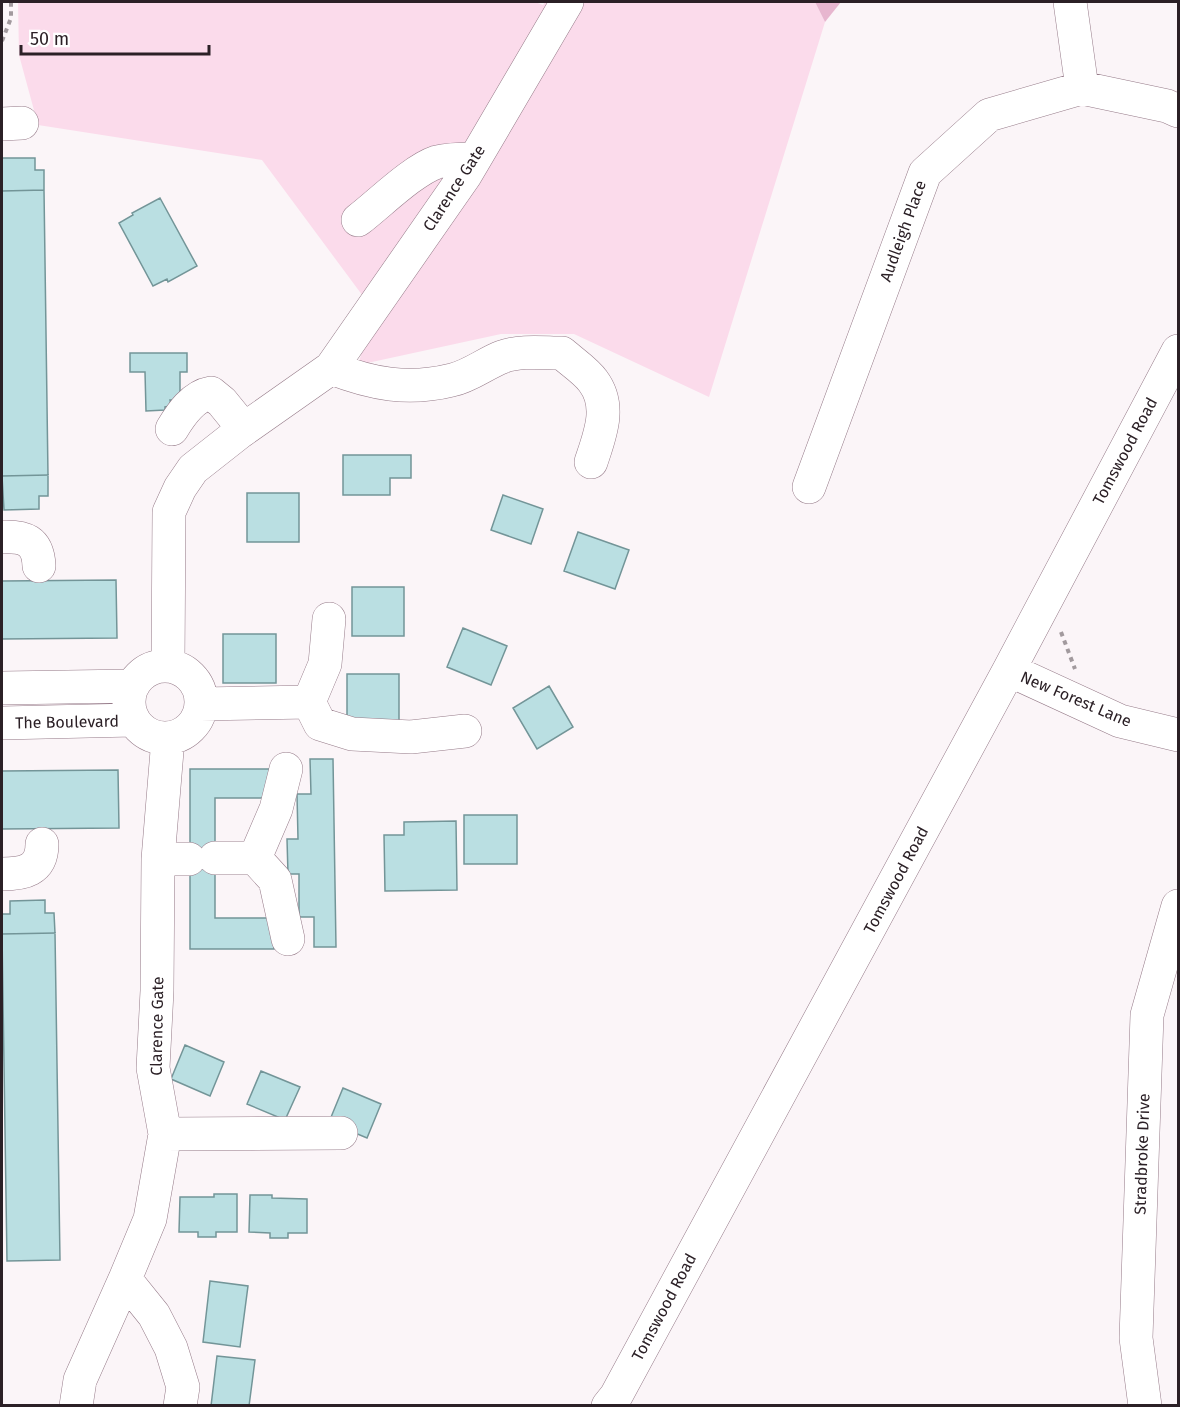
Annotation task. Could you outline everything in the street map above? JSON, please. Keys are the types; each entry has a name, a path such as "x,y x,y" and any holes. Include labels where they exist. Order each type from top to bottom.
{"street":[{"name":"Clarence Gate","path":"168,666 169,512 180,488 193,469 244,429 331,368 474,159 567,2"},
{"path":"1070,2 1082,88"},
{"name":"Audleigh Place","path":"809,487 925,173 989,115 1082,88 1167,106 1179,111"},
{"path":"358,220 418,172 436,163 474,159"},
{"name":"Tomswood Road","path":"608,1406 616,1396 1009,670 1179,351"},
{"path":"331,368 363,381 412,386 454,380 505,356 536,352 562,353 594,382 604,408 599,438 591,462"},
{"path":"172,429 182,413 202,394 211,393 222,402 244,429"},
{"path":"2,537 27,539 38,556 39,566"},
{"path":"309,702 325,664 329,619"},
{"path":"168,666 177,668 192,678 200,695 199,714 188,731 168,739 150,736 142,731 133,720 128,707 132,686 149,669 168,666"},
{"name":"New Forest Lane","path":"1009,670 1120,721 1179,735"},
{"path":"2,688 132,686"},
{"path":"201,704 309,702"},
{"path":"309,702 320,723 352,734 411,737 465,730"},
{"name":"The Boulevard","path":"2,723 133,720"},
{"name":"Clarence Gate","path":"75,1406 80,1380 150,1219 165,1134 153,1068 157,991 188,858 168,739"},
{"path":"255,858 276,809 286,769"},
{"path":"2,874 22,874 35,866 42,850 42,844"},
{"path":"188,858 255,858 275,880 288,939"},
{"name":"Stradbroke Drive","path":"1145,1406 1136,1338 1147,1015 1179,906"},
{"path":"165,1134 341,1133"},
{"path":"125,1279 154,1315 171,1348 183,1387 180,1406"}],"path":[{"path":"2,41 11,18 10,2"},
{"path":"1036,618 1062,632 1082,685 1075,700"}],"shaded area":[{"path":"18,2 535,2 543,5 545,2 815,2 825,22 709,397 574,334 501,334 358,365 374,311 262,160 38,125 19,55"},
{"path":"815,2 841,2 825,22"}],"building":[{"path":"2,158 35,158 35,170 44,170 44,190 2,191"},
{"path":"44,190 48,475 2,476 2,191"},
{"path":"160,198 197,266 168,282 167,279 153,286 119,223"},
{"path":"130,353 187,353 187,372 180,372 180,400 170,400 171,406 165,407 165,410 146,411 145,372 130,372"},
{"path":"343,455 411,455 411,478 390,478 390,495 343,495"},
{"path":"48,475 48,496 39,496 39,509 4,510 2,476"},
{"path":"247,493 299,493 299,542 247,542"},
{"path":"503,495 543,509 531,544 491,530"},
{"path":"578,532 629,550 615,589 564,571"},
{"path":"116,580 117,638 2,639 2,581"},
{"path":"352,587 404,587 404,636 352,636"},
{"path":"463,628 507,646 491,685 447,667"},
{"path":"223,634 276,634 276,683 223,683"},
{"path":"347,674 399,674 399,722 347,722"},
{"path":"549,686 573,727 537,749 513,708"},
{"path":"310,759 333,759 336,947 314,947 314,917 299,917 299,874 288,874 287,839 298,839 297,794 311,794"},
{"path":"190,769 269,769 270,798 215,798 215,918 274,918 274,949 190,949"},
{"path":"118,770 119,828 2,829 2,771"},
{"path":"464,815 517,815 517,864 464,864"},
{"path":"456,821 457,890 385,891 384,835 404,835 404,822"},
{"path":"45,900 45,913 54,913 55,933 2,934 2,914 10,914 10,901"},
{"path":"55,933 60,1260 7,1261 2,934"},
{"path":"185,1045 224,1062 210,1096 171,1079"},
{"path":"261,1071 300,1087 285,1120 247,1104"},
{"path":"343,1088 381,1104 367,1138 329,1122"},
{"path":"214,1194 237,1194 237,1232 216,1232 216,1237 198,1237 198,1232 179,1232 180,1197 214,1197"},
{"path":"250,1195 307,1199 307,1233 288,1233 288,1238 270,1238 270,1233 249,1232"},
{"path":"210,1281 248,1286 240,1347 203,1342"},
{"path":"217,1356 255,1360 249,1406 211,1406"}]}
